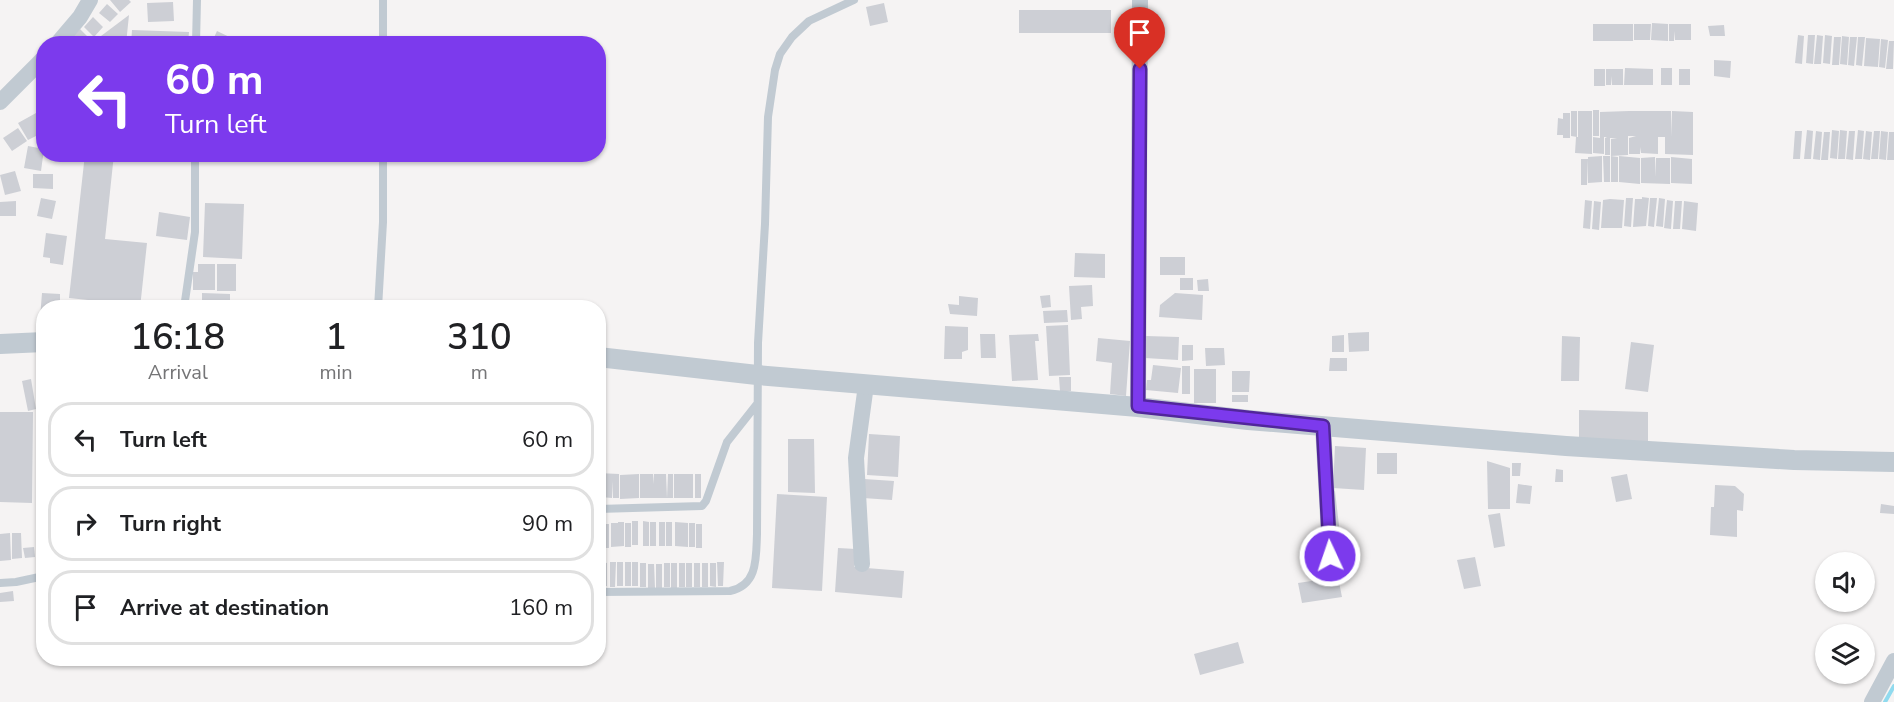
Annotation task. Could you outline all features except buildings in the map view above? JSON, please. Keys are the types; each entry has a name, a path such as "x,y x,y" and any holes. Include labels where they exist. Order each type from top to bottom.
{"street":[{"path":"64,36 80,17 90,0"},
{"path":"1138,406 1140,0"},
{"path":"0,102 36,66"},
{"path":"0,345 36,343"},
{"path":"606,358 757,375 1138,406 1323,426 1601,448 1794,460 1894,462"},
{"path":"862,564 856,458 866,385"},
{"path":"1323,426 1331,572"},
{"path":"1872,702 1894,661"}],"lane":[{"path":"196,36 197,0"},
{"path":"383,0 383,36"},
{"path":"606,592 730,591 748,582 756,564 758,534 757,375 768,117 775,70 780,54 792,37 809,21 854,0"},
{"path":"185,300 195,232 195,162"},
{"path":"378,300 383,222 383,162"},
{"path":"606,509 702,506 706,501 727,442 757,404"},
{"path":"0,583 36,578"}],"waterway":[{"path":"1885,702 1894,686"}],"route":[{"path":"1140,69 1138,406 1248,420 1323,426 1330,556"}]}
